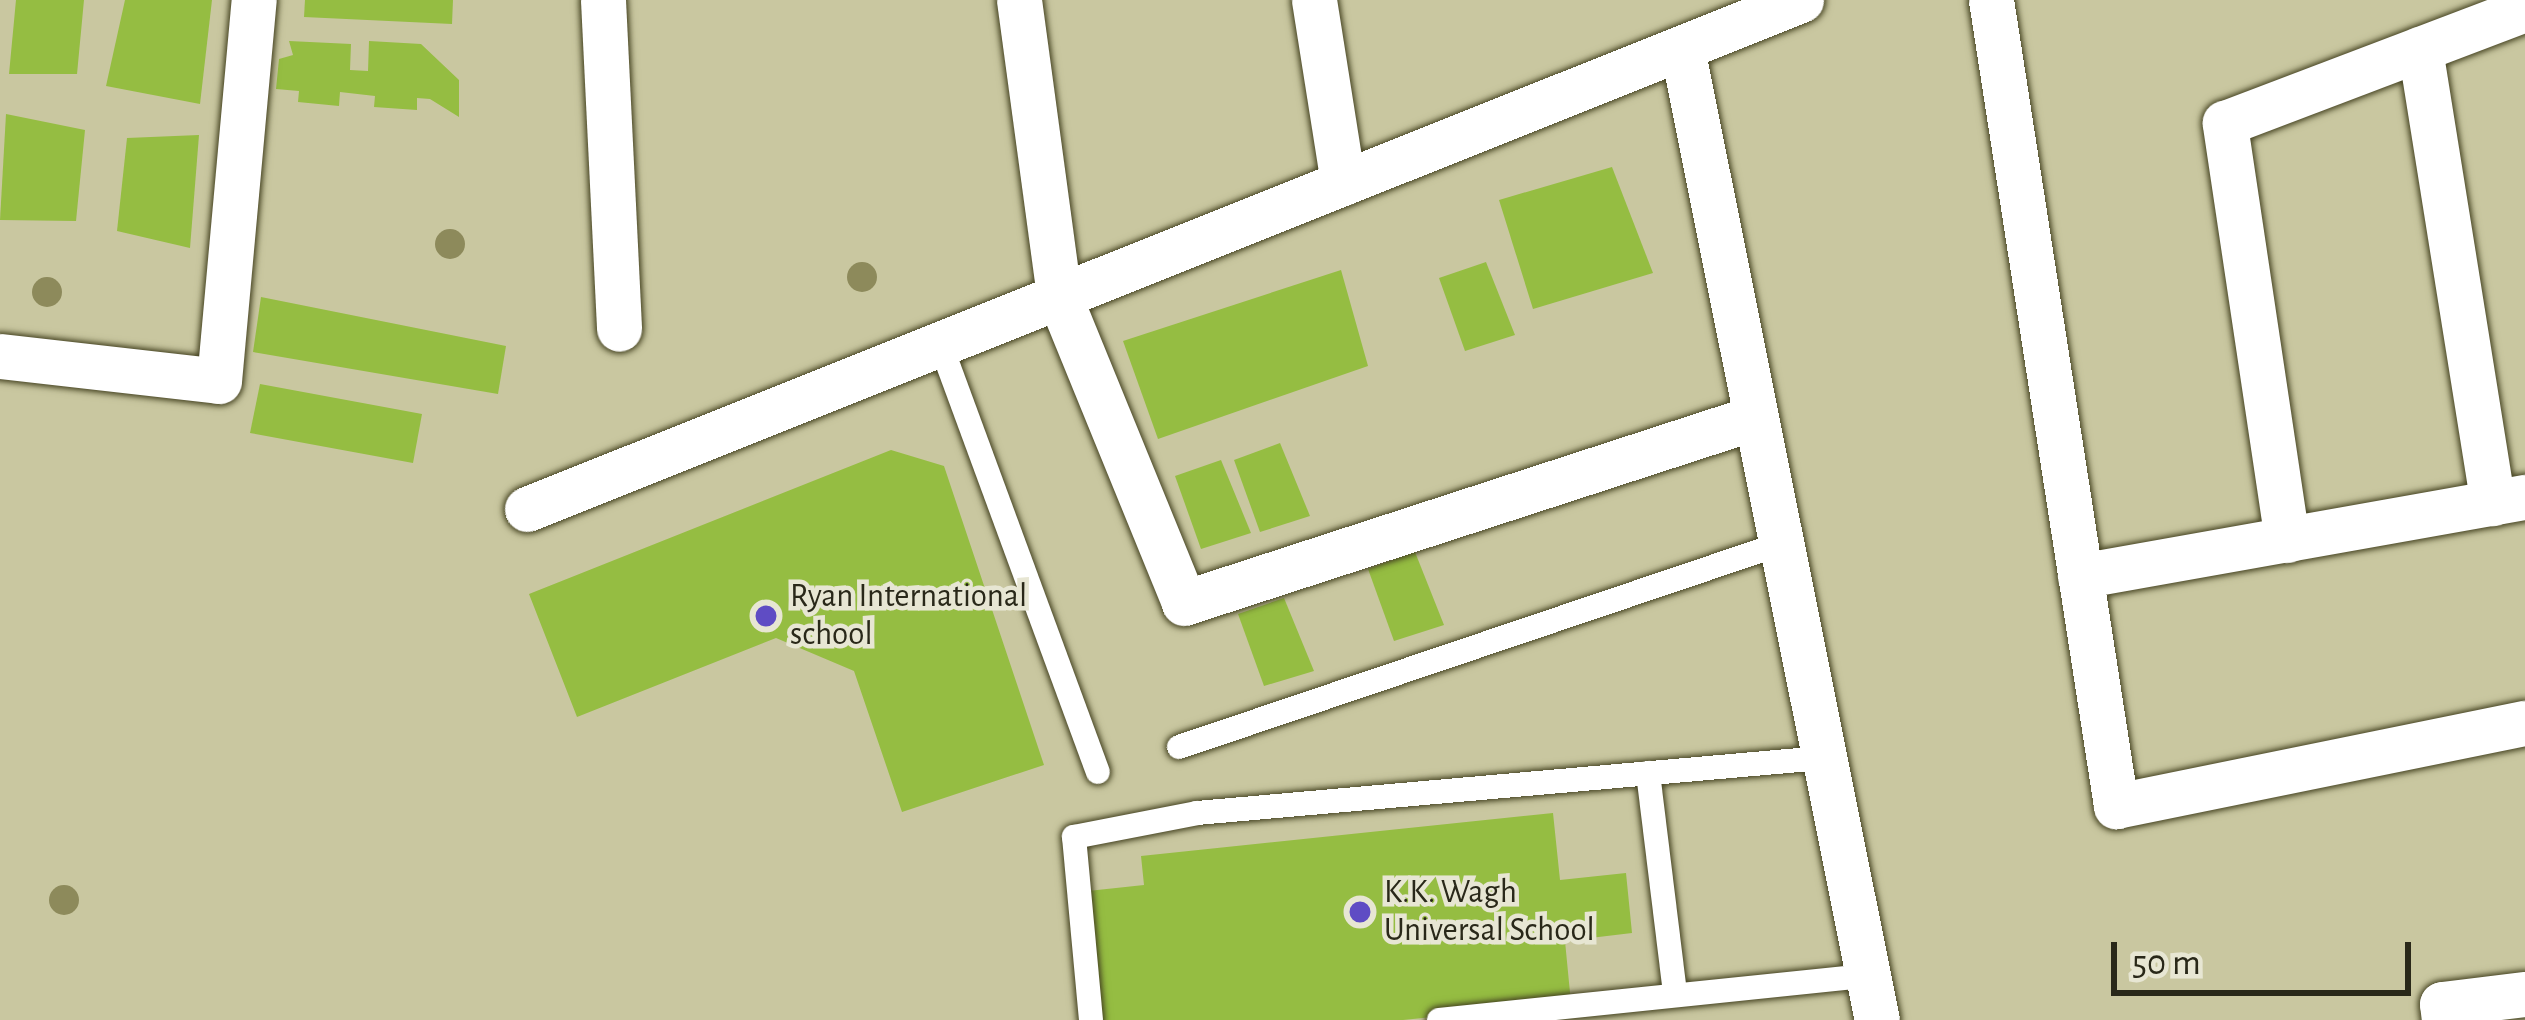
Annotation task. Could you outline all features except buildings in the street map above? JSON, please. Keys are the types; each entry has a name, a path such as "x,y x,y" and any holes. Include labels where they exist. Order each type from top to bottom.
{"street":[{"path":"0,356 219,381 254,0"},
{"path":"603,0 619,329"},
{"path":"1018,0 1059,296 1184,603 1756,417"},
{"path":"1314,0 1342,183"},
{"path":"1990,0 2116,806 2525,723"},
{"path":"527,508 1786,3"},
{"path":"2287,539 2225,123 2525,9"},
{"path":"1682,48 1756,417 1786,542 1822,758 1877,1020"},
{"path":"2080,576 2509,500 2420,49"},
{"path":"2444,1020 2442,1004 2525,994"}],"lane":[{"path":"940,344 1098,772"},
{"path":"1179,747 1786,542"},
{"path":"1091,1020 1074,837 1197,813 1822,758"},
{"path":"1648,773 1675,992"},
{"path":"1439,1020 1675,992 1866,976"}],"place":[{"name":"Ryan International school","path":"766,616"},
{"name":"K.K. Wagh Universal School","path":"1360,912"}]}
